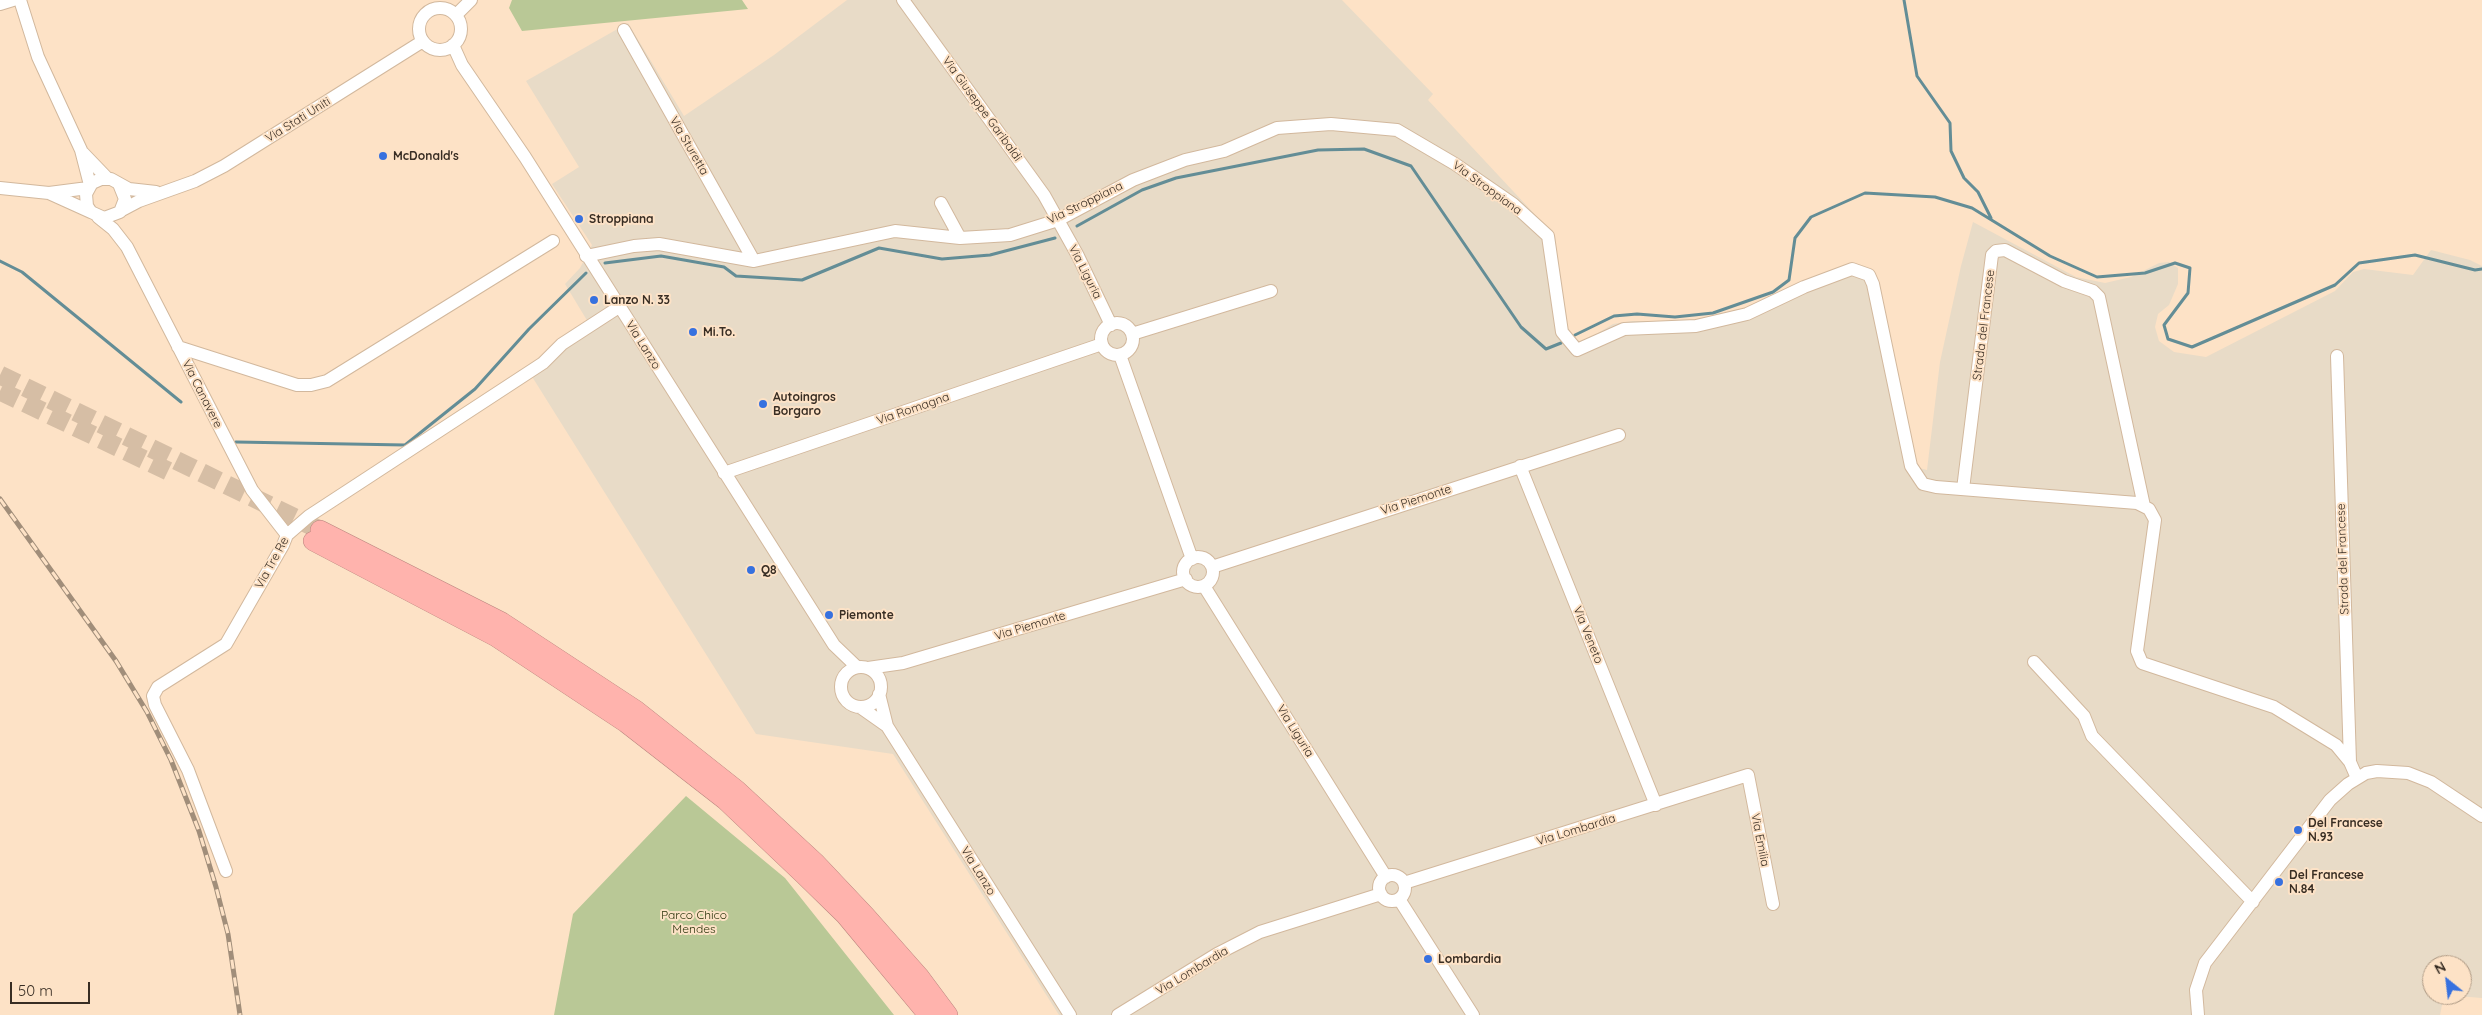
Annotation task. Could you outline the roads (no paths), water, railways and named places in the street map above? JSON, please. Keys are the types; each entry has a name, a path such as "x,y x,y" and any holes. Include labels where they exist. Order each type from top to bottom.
{"highway":[{"path":"928,1015 845,915 725,800 634,728 496,637 316,535 502,622 636,710 737,790 816,864 866,916 919,976 948,1015"}],"street":[{"path":"0,4 13,0"},
{"path":"20,0 38,57 81,150 89,187 86,200 94,214"},
{"path":"456,15 471,0"},
{"name":"Via Giuseppe Garibaldi","path":"903,0 1044,195 1058,220"},
{"path":"428,5 447,9 456,15 460,22 461,31 453,45 437,49 423,41 419,32 420,23 428,5"},
{"name":"Via Sturetta","path":"624,30 754,261"},
{"name":"Via Stati Uniti","path":"121,211 139,201 169,191 224,166 423,41"},
{"name":"Via Lanzo","path":"453,45 462,65 525,156 586,256 834,645 844,676"},
{"name":"Via Stroppiana","path":"586,256 634,246 658,244 754,261 896,231 960,238 1010,235 1058,220 1133,180 1185,160 1224,151 1277,128 1331,124 1397,130 1454,164 1513,204 1548,236 1562,332 1577,350 1624,329 1696,326 1738,316 1840,272 1852,269 1869,275 1873,284 1911,466 1923,484 1963,489"},
{"path":"49,193 94,214 111,217 121,211 125,193 119,184 107,178 81,150"},
{"path":"0,188 49,193 89,187 96,180 107,178"},
{"name":"Via Stati Uniti","path":"119,184 129,189 143,191 169,191"},
{"path":"941,203 960,238"},
{"name":"Via Canavere","path":"121,211 127,247"},
{"name":"Via Canavere","path":"94,214 113,229 127,247 252,490 286,535"},
{"name":"Via Liguria","path":"1058,220 1078,256 1111,325"},
{"path":"178,348 297,385 311,385 327,381 553,241"},
{"name":"Strada del Francese","path":"1963,489 1992,255 1996,251 2005,250 2064,281 2093,291 2099,297 2144,506 2149,509 2155,520 2137,652 2142,663 2274,707 2336,745 2350,762 2357,778"},
{"path":"1132,334 1271,291"},
{"name":"Via Tre Re","path":"226,871 188,770 154,705 153,696 158,687 226,644 238,627 283,545 286,535 309,516 543,363 562,344 619,307"},
{"path":"1121,324 1132,334 1133,341 1130,348 1120,355 1111,354 1102,344 1104,331 1111,325 1121,324"},
{"name":"Via Romagna","path":"724,473 1102,344"},
{"path":"1120,355 1192,558"},
{"name":"Strada del Francese","path":"2337,356 2350,762"},
{"name":"Via Piemonte","path":"1212,567 1619,434"},
{"name":"Via Veneto","path":"1520,466 1656,805"},
{"path":"1963,489 2137,503 2144,506"},
{"path":"1192,558 1205,559 1212,567 1212,576 1204,586 1195,586 1186,579 1184,570 1192,558"},
{"name":"Via Piemonte","path":"862,668 903,663 1186,579"},
{"name":"Via Liguria","path":"1204,586 1386,877"},
{"name":"Via Lanzo","path":"834,645 862,668"},
{"path":"2034,662 2084,716 2092,736 2252,902"},
{"name":"Via Piemonte","path":"880,690 891,671 903,663"},
{"path":"862,668 877,675 880,690 872,703 860,707 849,703 840,688 844,676 862,668"},
{"name":"Via Lanzo","path":"880,690 887,726 1070,1015"},
{"name":"Via Lanzo","path":"860,707 887,726"},
{"path":"2198,1015 2196,990 2201,971 2330,800 2357,778 2366,773 2388,770 2417,776 2445,791 2482,816"},
{"name":"Via Lombardia","path":"1404,883 1748,775"},
{"name":"Via Emilia","path":"1748,775 1773,904"},
{"path":"1398,876 1404,883 1405,890 1399,899 1390,900 1381,894 1380,886 1386,877 1398,876"},
{"name":"Via Lombardia","path":"1118,1015 1217,954 1260,932 1381,894"},
{"path":"1399,899 1473,1015"}],"waterway":[{"path":"1904,0 1917,76 1950,123 1951,151 1964,178 1978,192 1991,218"},
{"path":"1077,226 1142,190 1176,178 1318,150 1364,149 1411,166 1521,327 1546,349 1561,343"},
{"path":"1575,335 1614,316 1637,314 1675,317 1713,313 1773,292 1789,280 1795,238 1811,217 1865,193 1935,197 1972,208 2050,256 2097,277 2145,273 2175,263 2190,268 2188,293 2164,325 2168,339 2192,347 2335,285 2359,263 2415,255 2475,270 2482,269"},
{"path":"605,263 661,256 724,267 736,276 802,280 879,248 942,259 990,255 1055,238"},
{"path":"0,261 22,272 181,402"},
{"path":"236,442 405,445 475,389 529,329 586,273"}],"tunnel":[{"path":"0,375 320,530"},
{"path":"0,391 168,471"}],"railway":[{"path":"0,499 116,661 147,712 171,760 199,831 216,887 228,934 240,1015"}],"place":[{"name":"McDonald's","path":"383,156"},
{"name":"Stroppiana","path":"579,219"},
{"name":"Lanzo N. 33","path":"594,300"},
{"name":"Mi.To.","path":"693,332"},
{"name":"Autoingros Borgaro","path":"763,404"},
{"name":"Q8","path":"751,570"},
{"name":"Piemonte","path":"829,615"},
{"name":"Del Francese N.93","path":"2298,830"},
{"name":"Del Francese N.84","path":"2279,882"},
{"name":"Lombardia","path":"1428,959"}],"park label":[{"name":"Parco Chico Mendes","path":"694,922"}]}
